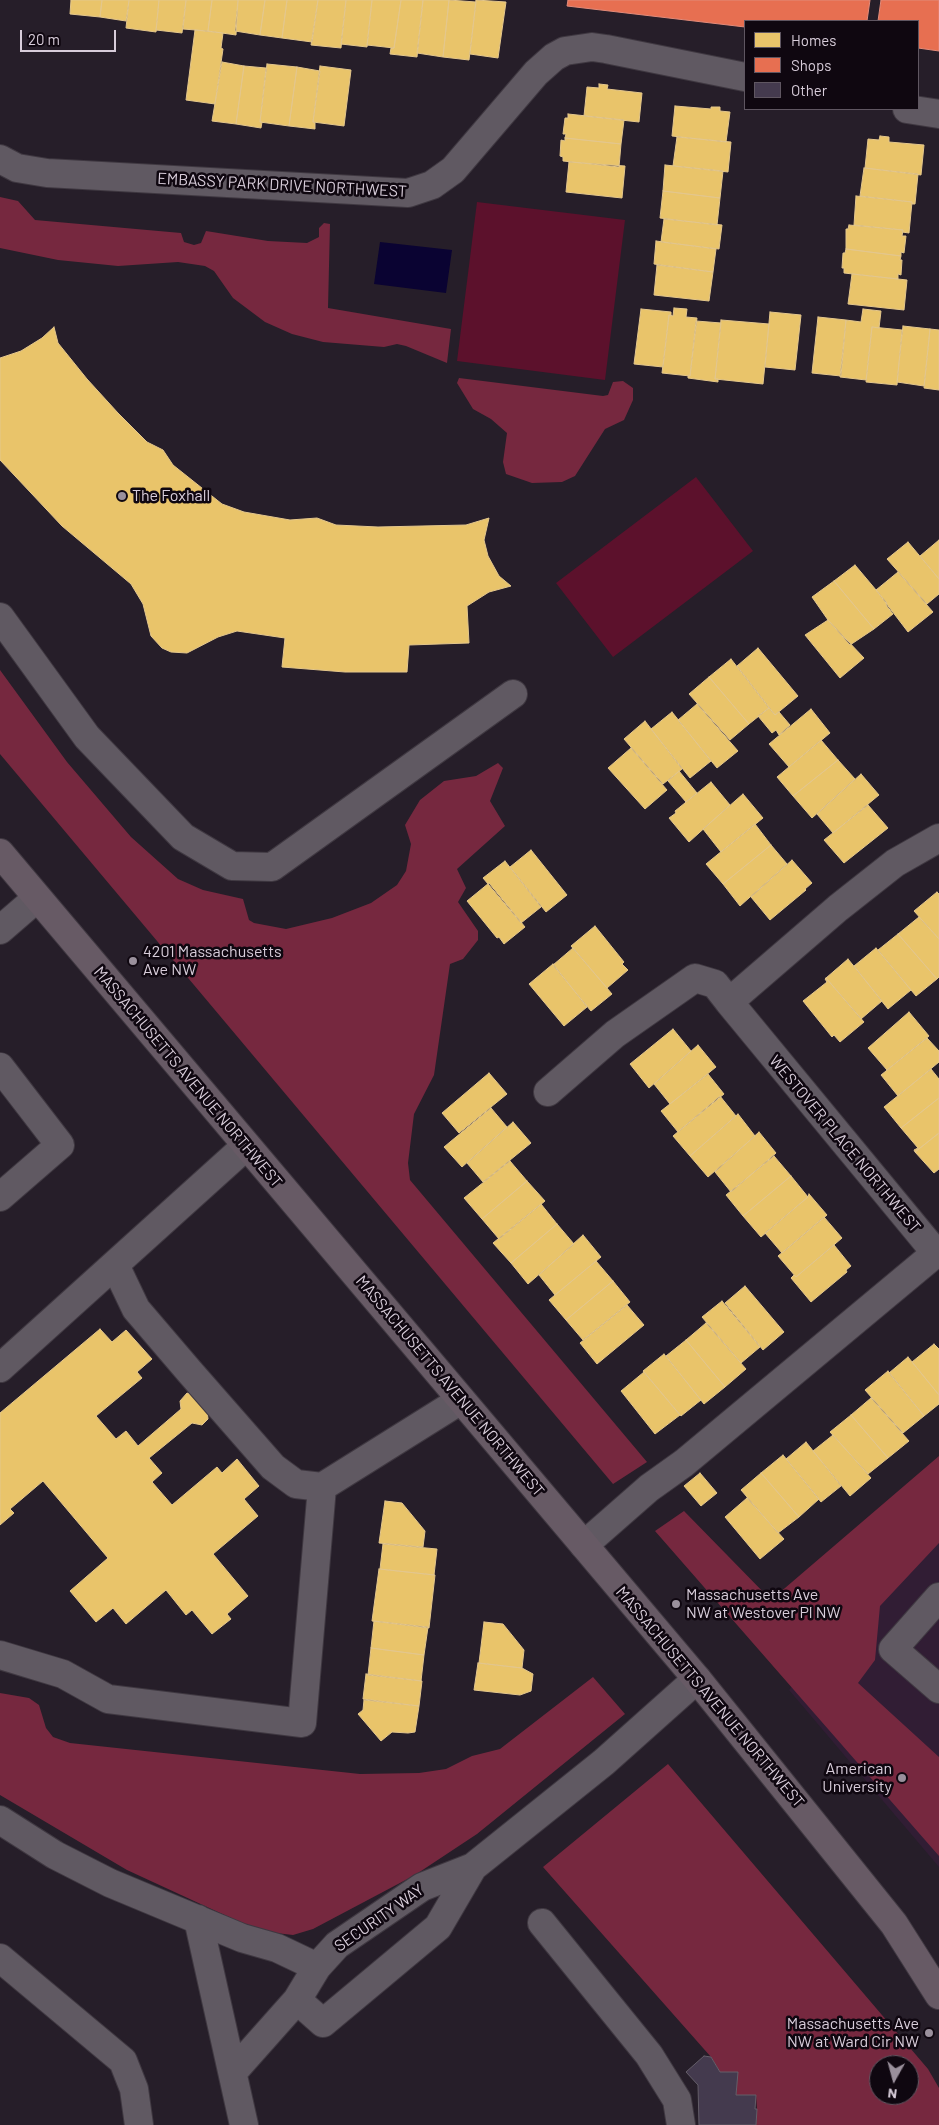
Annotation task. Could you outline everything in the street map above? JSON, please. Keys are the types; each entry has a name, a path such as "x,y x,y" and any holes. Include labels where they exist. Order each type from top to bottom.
{"main road":[{"name":"MASSACHUSETTS AVENUE NORTHWEST","path":"0,853 697,1679 894,1924 939,1995"},
{"name":"MASSACHUSETTS AVENUE NORTHWEST","path":"894,1924 939,1958"}],"street":[{"name":"EMBASSY PARK DRIVE NORTHWEST","path":"0,159 17,168 47,173 408,193 432,185 453,170 536,73 554,57 565,51 592,47 606,49 744,77"},
{"path":"913,110 939,114"},
{"path":"0,617 88,737 183,837 232,866 272,867 513,694"},
{"path":"548,1092 615,1034 694,978 715,984 730,1002 838,908 895,863 939,838"},
{"path":"0,930 37,898"},
{"name":"WESTOVER PLACE NORTHWEST","path":"584,1545 649,1488 684,1463 936,1253 730,1002"},
{"path":"0,1067 60,1145 0,1197"},
{"path":"0,1368 246,1146"},
{"path":"114,1265 136,1309 273,1466 296,1484 322,1487 461,1400"},
{"path":"0,1655 63,1674 108,1699 302,1723 322,1487"},
{"path":"939,1597 893,1649 939,1689"},
{"name":"SECURITY WAY","path":"233,2072 297,2000 317,1967 337,1945 422,1887 473,1867 604,1762 697,1679"},
{"path":"0,1820 55,1855 110,1883 242,1938 278,1948 317,1967"},
{"path":"297,2000 323,2023 438,1927 473,1867"},
{"path":"198,1919 244,2125"},
{"path":"542,1923 649,2056 677,2100 681,2125"},
{"path":"0,1958 123,2061 134,2089 139,2125"}],"shaded area":[{"path":"0,197 18,201 35,220 181,233 184,242 194,245 201,243 206,231 268,241 307,243 319,237 319,228 324,223 330,224 328,308 451,329 447,363 397,344 384,347 323,342 292,334 265,322 233,298 214,271 205,266 178,262 118,266 58,260 0,248"},
{"path":"477,202 625,220 605,380 457,361"},
{"path":"380,242 452,250 446,293 374,284"},
{"path":"459,378 603,396 608,395 613,382 623,381 633,388 633,400 624,420 605,429 575,476 562,482 532,483 506,474 503,462 507,433 491,419 473,409 457,383"},
{"path":"696,477 753,551 613,657 556,583"},
{"path":"0,670 67,762 131,837 178,879 203,890 243,899 249,920 254,923 286,929 332,918 371,903 397,885 406,871 411,844 405,825 420,800 444,781 476,776 498,763 503,768 490,801 505,826 457,869 466,888 458,902 478,931 478,940 463,959 450,964 434,1075 414,1114 408,1163 410,1180 647,1462 613,1484 0,754"},
{"path":"939,1456 939,1543 880,1606 875,1660 858,1683 939,1757 939,1856 655,1531 684,1511 771,1600"},
{"name":"American University","path":"939,1513 939,1867 789,1690"},
{"path":"593,1677 625,1714 477,1834 415,1875 313,1929 293,1935 259,1931 127,1870 0,1795 0,1693 29,1698 39,1705 46,1728 53,1737 70,1743 360,1774 419,1773 446,1769 472,1756 500,1749"},
{"path":"668,1764 916,2055 869,2055 869,2105 919,2105 919,2058 928,2069 939,2088 939,2125 756,2125 756,2095 736,2095 737,2072 720,2072 711,2057 543,1867"}],"building: Homes":[{"path":"71,0 102,0 100,17 70,14"},
{"path":"102,0 129,0 126,21 100,17"},
{"path":"129,0 159,0 156,32 126,28"},
{"path":"159,0 186,0 182,33 156,30"},
{"path":"186,0 212,0 208,31 183,29"},
{"path":"212,0 238,0 236,35 208,31"},
{"path":"238,0 265,0 260,35 235,31"},
{"path":"265,0 287,0 282,38 260,35"},
{"path":"287,0 318,0 312,42 282,38"},
{"path":"318,0 346,0 341,48 311,45"},
{"path":"346,0 372,0 367,47 341,44"},
{"path":"372,0 401,0 394,48 367,45"},
{"path":"401,0 423,0 417,57 390,54 391,48 394,48"},
{"path":"423,0 449,0 443,57 417,53"},
{"path":"449,0 476,2 469,60 443,57"},
{"path":"476,0 506,2 498,58 470,54"},
{"path":"195,30 223,33 221,48 223,49 215,104 186,100"},
{"path":"222,62 244,66 236,124 212,121"},
{"path":"267,64 297,67 289,126 260,122"},
{"path":"244,66 266,68 261,128 236,124"},
{"path":"320,66 351,70 344,126 313,122"},
{"path":"297,67 320,71 313,122 315,123 315,129 289,126"},
{"path":"599,84 608,85 607,89 642,93 639,122 584,116 587,87 599,88"},
{"path":"675,106 711,109 711,107 720,107 720,111 730,112 726,142 672,136"},
{"path":"568,114 624,120 621,144 565,138 566,134 563,134 565,118 568,118"},
{"path":"880,136 889,137 889,142 924,145 921,175 865,168 868,139 879,140"},
{"path":"677,137 731,142 728,172 673,166"},
{"path":"565,138 621,144 619,167 563,161 563,157 560,156 561,140 565,141"},
{"path":"569,162 625,166 622,198 566,192"},
{"path":"665,165 723,171 720,198 663,191"},
{"path":"864,168 918,174 915,204 912,204 912,202 860,196"},
{"path":"663,191 720,198 717,225 660,218"},
{"path":"856,196 912,202 909,233 902,232 903,230 854,225"},
{"path":"664,219 722,225 719,249 661,242"},
{"path":"849,225 903,230 902,236 906,236 904,253 901,252 901,256 846,249 846,229 848,229"},
{"path":"656,241 716,249 713,272 654,264"},
{"path":"846,249 901,256 901,275 898,274 898,279 844,273 844,268 842,268 843,253 845,253"},
{"path":"657,265 713,272 709,301 654,295"},
{"path":"852,274 907,280 904,310 848,304"},
{"path":"674,308 687,309 686,317 697,318 690,376 662,373 669,315 673,316"},
{"path":"641,309 671,312 671,316 669,315 663,367 634,364"},
{"path":"863,309 881,311 879,328 872,327 866,380 840,377 846,320 861,322"},
{"path":"770,312 801,315 795,370 765,367"},
{"path":"818,317 846,320 841,376 812,373"},
{"path":"721,320 769,324 763,384 715,379"},
{"path":"696,321 721,323 715,379 718,379 718,382 688,378 688,375 690,376"},
{"path":"903,326 930,329 924,386 897,382"},
{"name":"The Foxhall","path":"54,327 58,343 118,413 147,442 163,450 173,465 222,504 244,512 290,520 317,518 336,525 378,527 466,525 489,518 484,540 488,556 499,576 511,586 489,592 467,606 469,643 409,645 407,672 345,672 282,667 285,638 237,631 218,637 187,653 171,652 162,648 151,636 143,604 131,584 62,526 0,460 0,358 21,351 42,338"},
{"path":"872,327 902,330 897,385 866,382"},
{"path":"930,329 939,330 939,390 924,388"},
{"path":"939,540 939,579 920,556"},
{"path":"908,542 939,579 939,594 927,604 887,559"},
{"path":"855,565 887,603 886,605 893,614 874,629 834,581"},
{"path":"898,572 933,612 908,632 876,590"},
{"path":"834,581 874,629 850,645 828,620 812,597"},
{"path":"828,620 864,658 840,678 805,635"},
{"path":"758,648 798,696 775,715 737,666"},
{"path":"731,659 769,708 749,724 709,677"},
{"path":"709,677 749,724 730,740 689,694"},
{"path":"697,704 738,751 717,768 678,720"},
{"path":"769,708 775,715 779,712 790,725 779,735 776,730 772,733 758,716"},
{"path":"811,709 830,733 789,767 769,744"},
{"path":"672,712 711,761 690,778 651,729"},
{"path":"645,721 682,769 663,784 624,739"},
{"path":"821,740 838,760 793,796 777,777"},
{"path":"631,748 667,790 645,809 608,768"},
{"path":"838,760 855,779 812,818 793,796"},
{"path":"679,771 697,793 686,802 668,781"},
{"path":"861,774 879,795 833,833 817,814"},
{"path":"711,782 730,805 689,842 669,818"},
{"path":"743,794 763,818 721,852 703,829"},
{"path":"868,805 888,828 844,863 824,840"},
{"path":"755,824 771,845 723,884 706,864"},
{"path":"771,845 787,864 740,906 723,884"},
{"path":"531,850 567,895 546,912 510,867"},
{"path":"792,860 812,883 770,920 751,897"},
{"path":"505,861 541,907 521,923 483,878"},
{"path":"489,883 525,927 504,944 467,901"},
{"path":"937,892 939,894 939,939 914,911"},
{"path":"919,917 939,939 939,977 937,979 898,934"},
{"path":"595,926 624,962 622,964 628,970 607,988 571,946"},
{"path":"898,934 937,979 916,996 878,950"},
{"path":"573,948 612,994 591,1011 553,965"},
{"path":"876,948 911,990 888,1009 854,966"},
{"path":"848,959 882,1001 861,1019 826,978"},
{"path":"553,964 587,1007 564,1026 529,984"},
{"path":"826,978 864,1022 840,1042 834,1035 832,1037 803,1001 827,982"},
{"path":"909,1012 929,1036 887,1070 868,1048"},
{"path":"673,1029 691,1051 649,1088 630,1064"},
{"path":"927,1038 939,1051 939,1062 898,1096 881,1075"},
{"path":"698,1045 716,1067 670,1104 654,1084"},
{"path":"931,1069 939,1079 939,1098 901,1128 884,1107"},
{"path":"489,1073 507,1094 459,1133 442,1113"},
{"path":"708,1074 724,1094 678,1132 661,1111"},
{"path":"720,1096 736,1116 690,1156 673,1136"},
{"path":"939,1098 939,1133 915,1152 914,1150 918,1148 901,1128"},
{"path":"491,1108 507,1127 462,1167 444,1147"},
{"path":"738,1114 755,1136 708,1177 690,1156"},
{"path":"513,1122 531,1143 483,1182 467,1163"},
{"path":"759,1132 776,1153 731,1192 715,1172"},
{"path":"939,1133 939,1169 934,1173 915,1152"},
{"path":"774,1156 791,1176 743,1216 726,1195"},
{"path":"510,1161 527,1181 482,1219 464,1198"},
{"path":"791,1176 808,1197 761,1237 743,1216"},
{"path":"527,1181 545,1201 499,1239 482,1219"},
{"path":"809,1194 827,1215 782,1253 765,1233 808,1197"},
{"path":"541,1204 557,1224 511,1263 493,1243"},
{"path":"824,1217 842,1238 796,1277 778,1256"},
{"path":"557,1224 574,1244 528,1284 511,1263"},
{"path":"583,1235 601,1257 555,1295 539,1275"},
{"path":"834,1245 851,1266 846,1270 847,1272 811,1302 791,1278 794,1275 796,1277"},
{"path":"596,1261 613,1281 566,1320 549,1300"},
{"path":"613,1281 630,1302 583,1340 566,1320"},
{"path":"745,1286 784,1332 763,1350 725,1303"},
{"path":"722,1301 760,1347 741,1363 702,1317"},
{"path":"627,1305 644,1325 597,1364 580,1343"},
{"path":"706,1323 746,1369 725,1387 686,1340"},
{"path":"100,1329 112,1342 126,1330 152,1359 137,1372 142,1378 96,1416 116,1439 126,1431 138,1446 181,1409 180,1401 187,1393 197,1396 207,1410 208,1419 202,1425 192,1423 149,1458 162,1473 152,1482 172,1505 217,1467 222,1473 237,1459 259,1486 244,1499 258,1516 213,1554 248,1596 227,1614 231,1619 212,1634 192,1610 186,1615 166,1590 126,1624 113,1608 96,1622 70,1591 108,1558 43,1481 10,1509 14,1513 0,1525 0,1413"},
{"path":"686,1340 725,1387 704,1404 666,1356"},
{"path":"934,1344 939,1349 939,1395 912,1362"},
{"path":"664,1354 701,1400 681,1416 643,1371"},
{"path":"908,1357 939,1395 939,1404 924,1416 889,1373"},
{"path":"888,1371 924,1416 903,1433 865,1390"},
{"path":"644,1372 680,1415 655,1434 621,1391"},
{"path":"871,1398 909,1441 888,1458 851,1415"},
{"path":"851,1415 888,1458 868,1474 830,1432"},
{"path":"833,1435 871,1478 850,1496 813,1451"},
{"path":"806,1442 841,1486 821,1502 786,1459"},
{"path":"783,1455 819,1499 799,1517 761,1473"},
{"path":"700,1473 717,1493 701,1506 684,1486"},
{"path":"761,1473 799,1517 778,1533 741,1490"},
{"path":"747,1498 784,1539 760,1559 725,1517"},
{"path":"385,1501 402,1503 425,1531 423,1547 379,1543"},
{"path":"383,1544 437,1549 434,1575 380,1569"},
{"path":"379,1569 435,1575 429,1628 372,1621"},
{"path":"374,1621 428,1627 424,1655 371,1648"},
{"path":"484,1622 503,1624 524,1650 522,1668 479,1663"},
{"path":"371,1648 424,1655 421,1681 368,1675"},
{"path":"478,1663 522,1668 533,1674 531,1691 520,1695 474,1690"},
{"path":"366,1674 422,1681 419,1706 363,1699"},
{"path":"364,1700 419,1706 415,1732 392,1732 381,1741 358,1714 363,1710"}],"building: Shops":[{"path":"568,0 870,0 867,20 744,20 744,27 567,6"},
{"path":"881,0 939,0 939,51 919,48 919,20 878,20"}],"building: Other":[{"path":"704,2056 711,2057 720,2072 738,2072 736,2095 756,2095 756,2125 699,2125 698,2085 686,2072"}],"place":[{"name":"The Foxhall","path":"122,496"},
{"name":"4201 Massachusetts Ave NW","path":"133,961"},
{"name":"Massachusetts Ave NW at Westover Pl NW","path":"676,1604"},
{"name":"American University","path":"902,1778"},
{"name":"Massachusetts Ave NW at Ward Cir NW","path":"929,2033"}]}
